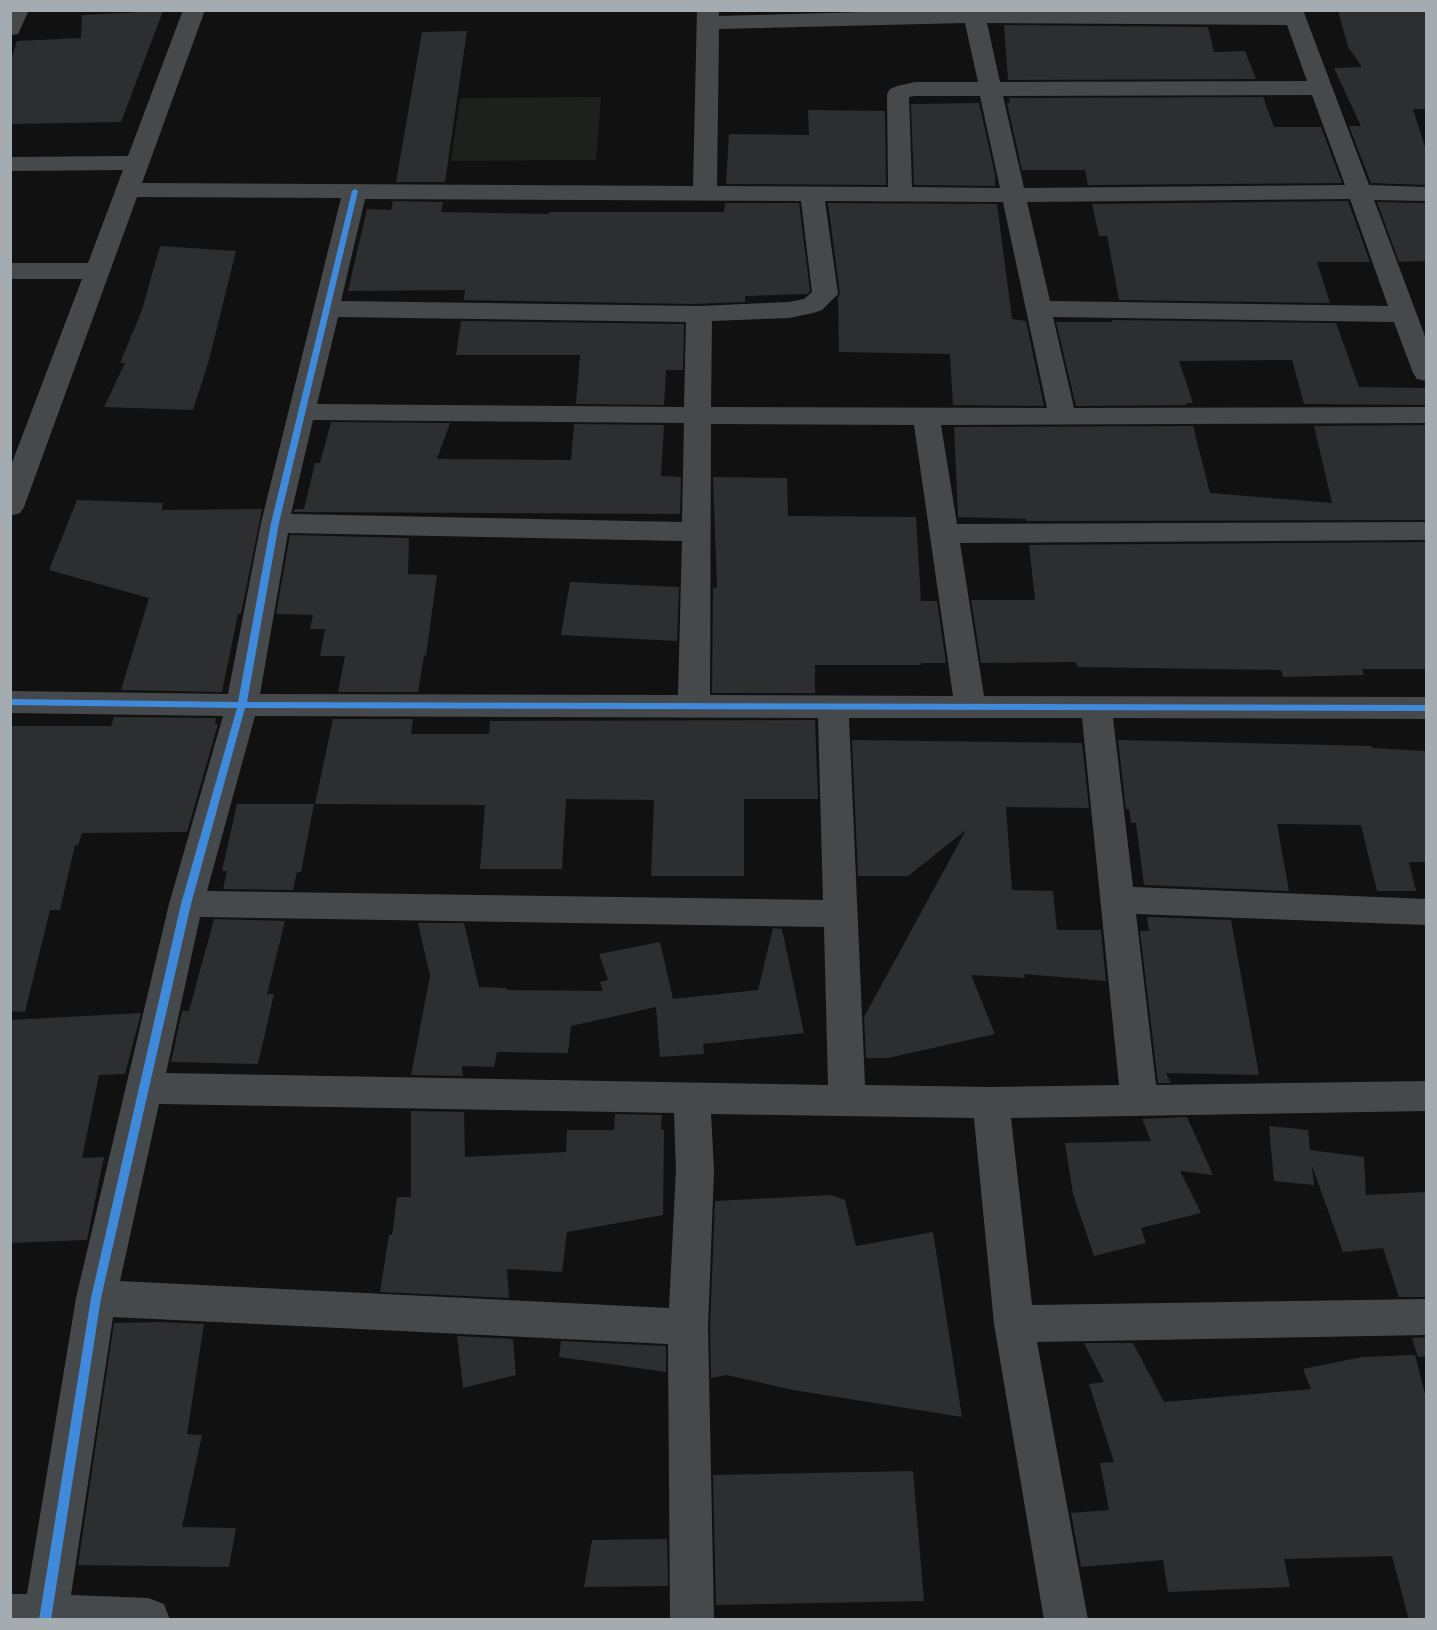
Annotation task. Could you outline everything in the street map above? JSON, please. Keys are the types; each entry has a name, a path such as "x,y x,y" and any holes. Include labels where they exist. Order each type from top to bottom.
{"street":[{"path":"10,29 19,10"},
{"path":"11,504 194,10"},
{"path":"973,13 1062,416"},
{"path":"705,193 708,17 973,13 1293,15 1426,373"},
{"path":"900,194 898,94 915,89 1320,88"},
{"path":"10,164 138,163"},
{"path":"128,190 1013,195 1359,192 1426,194"},
{"path":"148,1620 34,1618 96,1298 186,904 242,705 275,523 355,191"},
{"path":"327,309 699,314 789,310 813,305 825,294 812,194"},
{"path":"10,271 98,271"},
{"path":"1038,309 1405,314"},
{"path":"694,704 699,314"},
{"path":"302,412 926,417 1426,415"},
{"path":"926,417 969,705"},
{"path":"275,523 696,532"},
{"path":"944,534 1426,531"},
{"path":"10,702 242,705 694,704 1426,708"},
{"path":"834,705 847,1099"},
{"path":"1096,706 1139,1102"},
{"path":"1116,900 1426,912"},
{"path":"186,904 841,914"},
{"path":"144,1088 991,1103 1426,1096"},
{"path":"692,1096 695,1170 688,1327 692,1620"},
{"path":"991,1103 1014,1324 1066,1620"},
{"path":"96,1298 688,1327"},
{"path":"1014,1324 1426,1317"}],"shaded area":[{"path":"601,97 596,160 451,161 460,98"}],"building":[{"path":"1338,10 1426,10 1426,109 1413,109 1426,150 1426,185 1371,183 1349,126 1361,126 1334,68 1362,67 1348,47"},
{"path":"163,11 121,122 10,124 10,63 17,41 81,38 82,15"},
{"path":"1004,25 1208,27 1214,52 1245,51 1256,79 1008,80"},
{"path":"467,31 445,182 396,182 422,32"},
{"path":"1263,97 1274,127 1321,127 1342,183 1088,185 1085,170 1022,170 1007,103 1010,103 1009,98"},
{"path":"979,103 995,174 995,186 914,185 911,104"},
{"path":"808,110 885,111 886,185 726,184 729,134 809,135"},
{"path":"393,201 443,202 441,212 549,214 549,212 724,212 725,203 799,203 810,291 807,294 745,296 745,302 692,304 464,300 465,290 348,291 367,209 391,210"},
{"path":"1348,201 1370,262 1317,262 1330,303 1119,300 1107,236 1099,236 1092,204"},
{"path":"1377,202 1426,203 1426,261 1399,262"},
{"path":"828,203 997,204 1012,319 1026,321 1044,406 953,405 950,354 839,352 838,297 840,294"},
{"path":"160,246 236,251 209,360 193,410 104,407 125,363 120,363 142,310"},
{"path":"1112,320 1336,323 1359,387 1426,388 1426,405 1304,404 1292,360 1179,361 1193,403 1186,403 1187,405 1076,406 1056,322 1112,322"},
{"path":"461,321 684,324 683,370 666,370 664,405 576,404 580,355 456,355"},
{"path":"331,422 450,423 437,459 571,460 574,424 664,425 661,476 681,477 680,514 294,512 294,509 304,509 315,463 320,463"},
{"path":"1426,425 1426,520 1026,521 1026,519 958,517 954,427 1193,426 1210,493 1332,503 1314,426"},
{"path":"713,477 787,478 788,516 916,517 921,601 937,601 946,663 815,665 815,693 712,693 713,588 717,588"},
{"path":"77,500 163,503 162,510 262,509 241,614 238,614 222,692 121,690 149,598 49,570"},
{"path":"290,535 409,538 408,574 437,575 426,655 418,692 338,692 345,656 320,656 325,629 310,629 313,615 276,614"},
{"path":"1426,542 1426,669 1362,669 1364,675 1283,677 1281,670 1077,667 1076,662 981,663 971,600 1035,600 1029,545"},
{"path":"570,582 679,587 677,641 561,635"},
{"path":"114,717 216,718 215,724 218,724 187,832 82,833 78,845 75,845 60,910 50,910 25,1012 10,1011 10,726 111,726"},
{"path":"333,719 413,719 411,734 489,734 490,721 815,720 818,799 744,799 744,876 651,876 654,800 566,799 562,869 480,869 485,805 315,804"},
{"path":"852,740 1082,743 1089,808 1006,807 1012,890 1053,891 1057,930 1101,930 1106,981 1024,974 1025,978 971,975 995,1034 888,1058 866,1058 864,1017 966,830 908,876 858,876"},
{"path":"1118,740 1371,746 1372,748 1426,751 1426,862 1409,862 1416,891 1377,891 1361,825 1277,824 1289,891 1144,885 1136,823 1131,823 1129,809 1126,809"},
{"path":"237,804 314,804 301,872 297,872 293,890 223,889 227,871 222,871"},
{"path":"1147,917 1231,920 1259,1075 1166,1073 1171,1083 1158,1083 1140,931 1149,931"},
{"path":"214,919 285,921 267,994 274,994 258,1064 171,1062 182,1011 189,1011"},
{"path":"418,923 464,923 479,987 507,988 506,990 603,991 600,982 608,980 599,954 660,942 673,999 758,990 773,928 782,929 804,1033 703,1044 704,1054 660,1057 656,1007 571,1026 568,1053 497,1052 494,1067 462,1066 463,1076 411,1075 430,976"},
{"path":"141,1013 125,1074 99,1075 82,1158 104,1157 87,1240 10,1243 10,1020"},
{"path":"411,1111 464,1112 465,1157 566,1152 567,1130 614,1130 615,1114 662,1115 661,1129 664,1130 663,1215 567,1232 562,1272 507,1269 509,1298 380,1292 397,1197 411,1197"},
{"path":"1187,1117 1213,1175 1180,1171 1201,1213 1141,1228 1146,1243 1094,1256 1073,1194 1065,1143 1151,1141 1142,1119"},
{"path":"1269,1126 1308,1130 1310,1150 1364,1157 1366,1195 1426,1192 1426,1297 1399,1297 1383,1248 1343,1252 1312,1166 1314,1185 1274,1181"},
{"path":"831,1195 845,1200 856,1246 933,1232 962,1417 793,1390 727,1375 711,1378 710,1327 715,1201"},
{"path":"114,1323 204,1324 187,1434 202,1435 182,1527 236,1528 229,1567 78,1565"},
{"path":"457,1336 513,1339 516,1375 463,1388"},
{"path":"1426,1337 1426,1356 1418,1357 1412,1338"},
{"path":"561,1341 666,1346 666,1372 559,1357"},
{"path":"1084,1343 1133,1343 1164,1402 1311,1389 1303,1369 1362,1357 1415,1355 1426,1398 1426,1620 1409,1620 1392,1556 1284,1559 1290,1587 1168,1592 1163,1560 1081,1567 1071,1513 1109,1510 1100,1463 1114,1462 1089,1384 1104,1382"},
{"path":"913,1471 924,1601 716,1605 713,1475"},
{"path":"667,1539 668,1586 584,1587 592,1540"}],"cycle path":[{"path":"45,1620 96,1298 186,904 242,705 275,523 355,191"},
{"path":"10,702 242,705 1426,708"}]}
